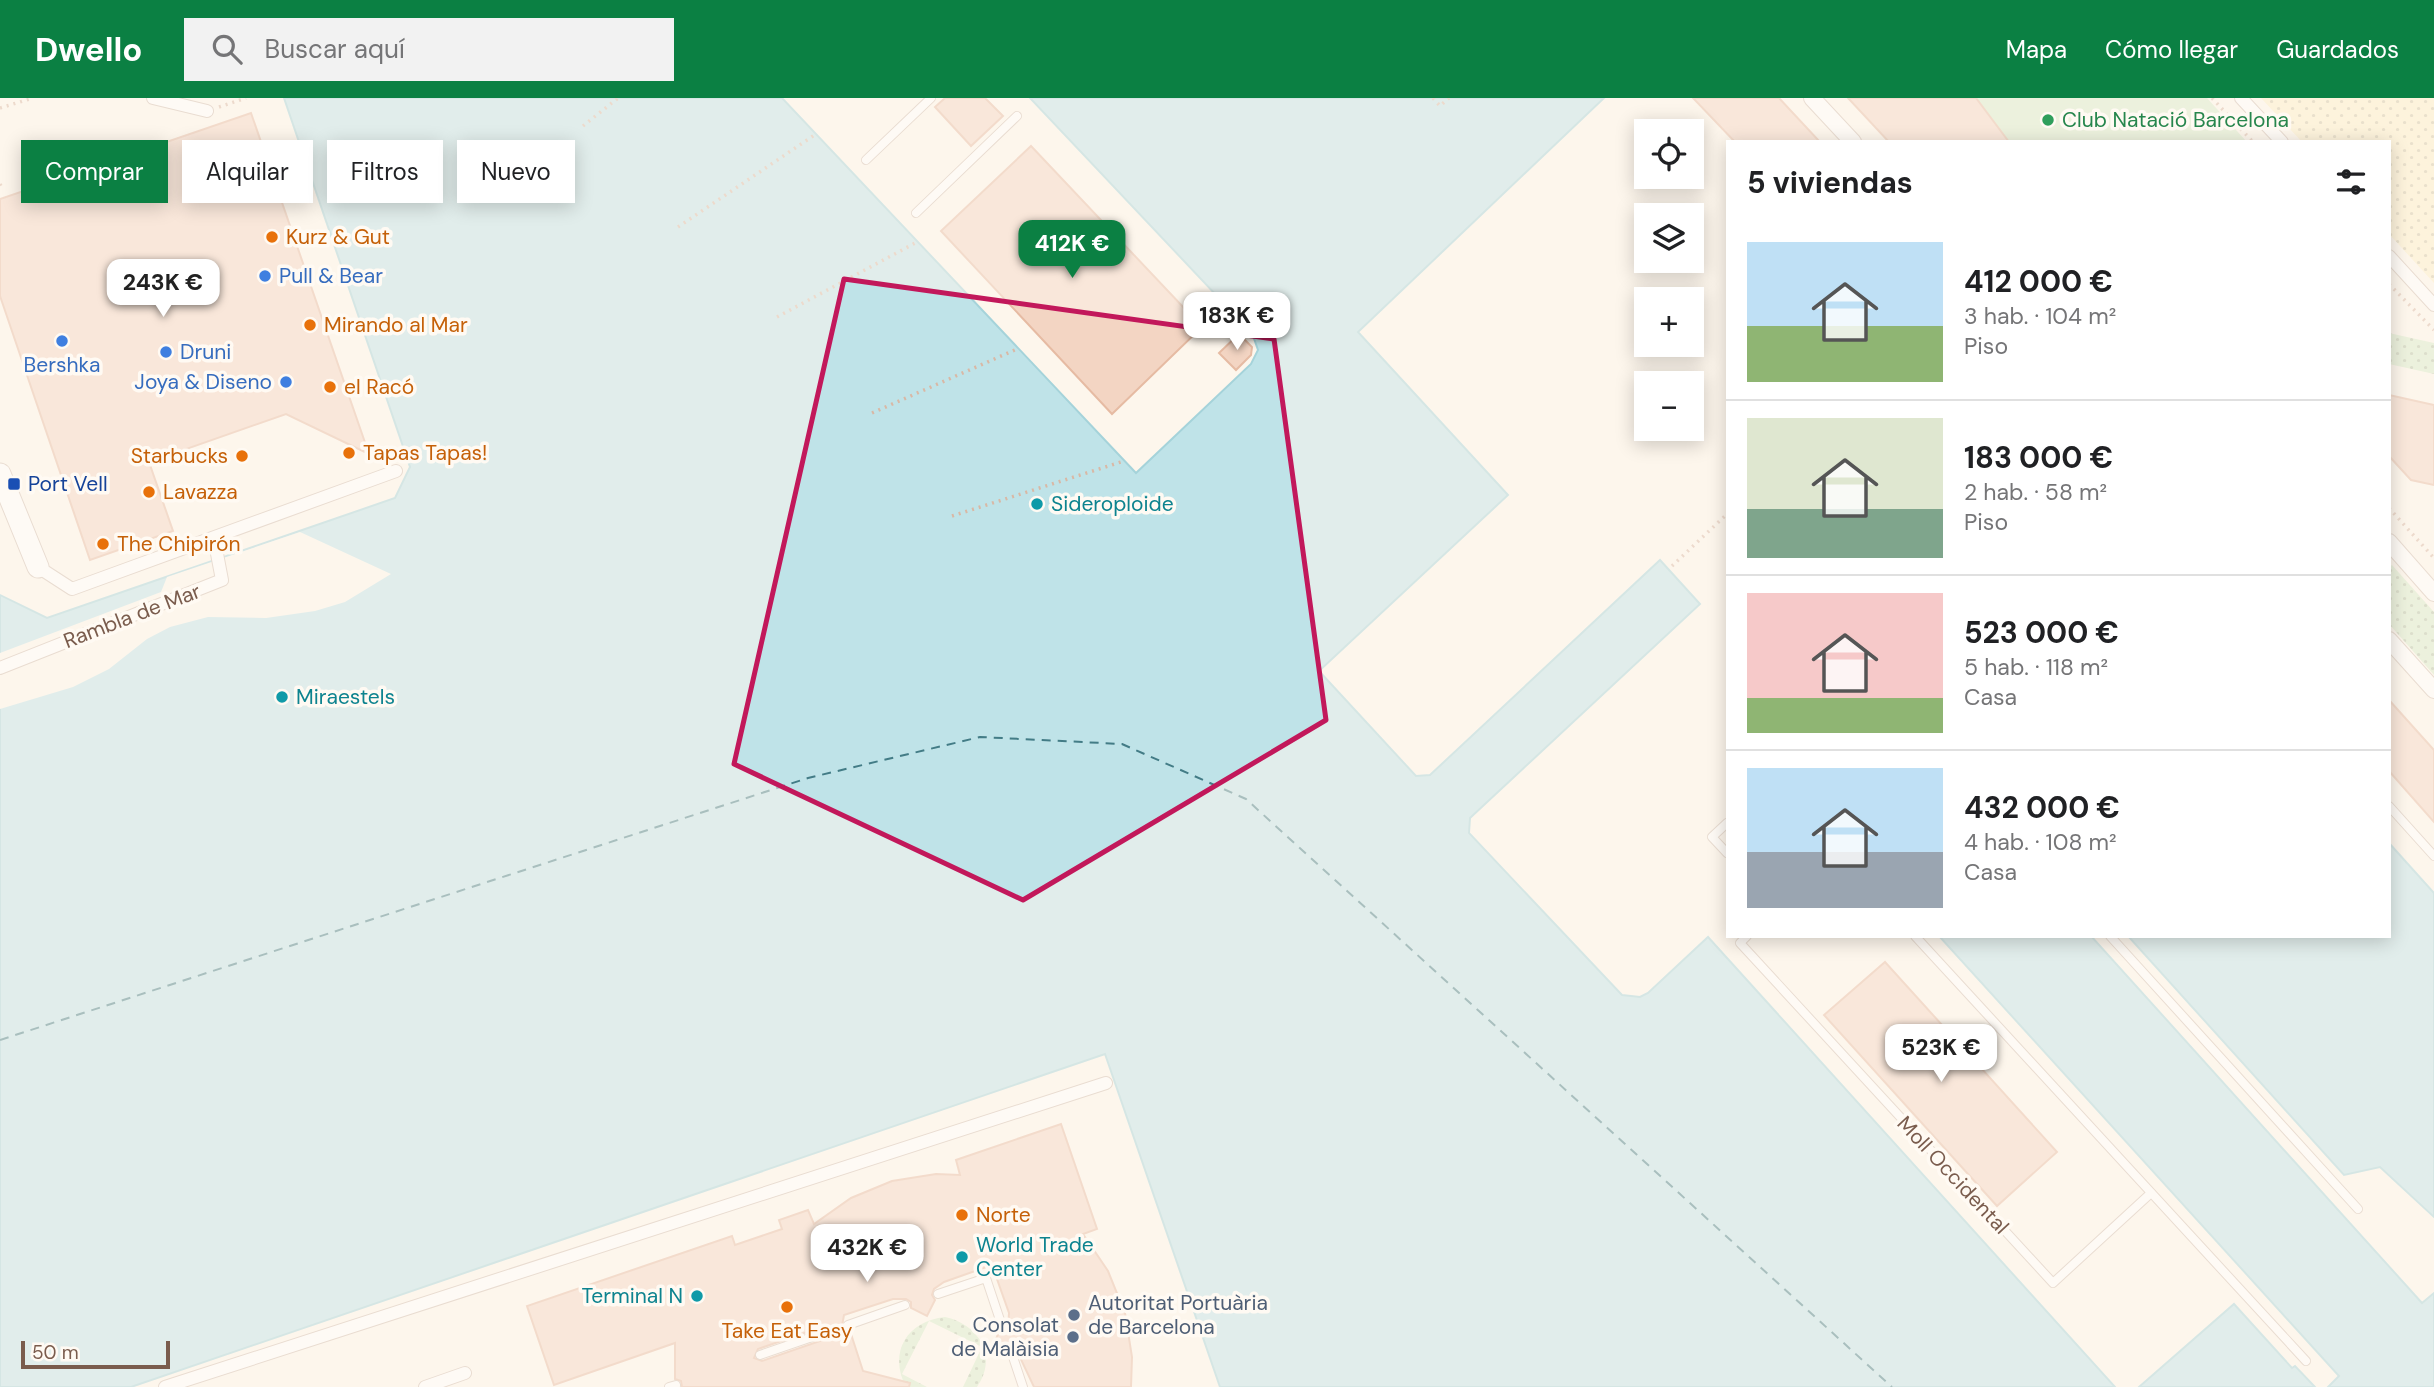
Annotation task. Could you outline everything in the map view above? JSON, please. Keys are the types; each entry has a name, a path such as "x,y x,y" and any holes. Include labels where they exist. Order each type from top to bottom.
{"street":[{"path":"153,98 207,111"},
{"path":"1812,98 1851,140"},
{"path":"2241,98 2280,140"},
{"path":"2391,258 2434,305"},
{"path":"0,474 37,567 72,589 396,471"},
{"name":"Rambla de Mar","path":"0,668 222,580 214,538"},
{"path":"2391,544 2434,593"},
{"path":"2391,642 2434,690"},
{"path":"165,1387 1106,1083"},
{"path":"425,1387 464,1373"}],"lane":[{"path":"866,160 931,98"},
{"path":"916,213 1017,116"},
{"path":"2391,808 2434,856"},
{"path":"1726,824 1712,837 1726,852"},
{"path":"1917,938 2306,1361"},
{"path":"2112,938 2358,1209"},
{"name":"Moll Occidental","path":"1743,939 2053,1283 2151,1193"},
{"path":"938,1294 986,1278 1002,1326"},
{"path":"848,1325 905,1305"},
{"path":"760,1355 818,1335"},
{"path":"1013,1357 1023,1387"}],"path":[{"path":"0,108 33,98"},
{"path":"207,111 246,98"},
{"path":"583,126 618,98"},
{"path":"1433,98 1440,106 1449,98"},
{"path":"2212,98 2251,140"},
{"path":"678,227 816,134"},
{"path":"777,317 917,243"},
{"path":"2391,286 2434,330"},
{"path":"872,413 1017,349"},
{"path":"952,516 1124,461"},
{"path":"2391,510 2434,558"},
{"path":"1672,566 1726,515"}],"highlighted area":[{"path":"844,279 1274,339 1326,720 1023,900 734,764"}],"green space":[{"name":"Club Natació Barcelona","path":"1848,98 2207,98 2245,140 1887,140"},
{"path":"2391,333 2434,343 2434,374 2391,364"},
{"path":"2391,566 2434,612 2434,675 2391,626"},
{"path":"945,1317 957,1321 975,1334 982,1343 986,1364 983,1375 977,1387 963,1387 982,1347 929,1321"},
{"path":"929,1321 902,1374 927,1387 906,1387 901,1374 899,1362 904,1340 920,1325"}],"sand":[{"path":"2261,98 2434,98 2434,283 2391,236 2391,140 2300,140"}],"water":[{"path":"284,98 782,98 1136,473 1251,364 1258,350 1252,333 1030,98 1604,98 1358,332 1508,495 1319,671 1416,776 1430,775 1660,560 1700,604 1470,818 1469,833 1622,995 1640,997 1648,993 1708,937 2115,1387 1220,1387 1105,1054 131,1387 0,1387 0,595 47,618 395,498 410,467 313,183 313,140 298,140"},
{"path":"2391,845 2434,893 2434,1217 2380,1167 2344,1175 2130,938 2391,938"},
{"path":"1941,938 2093,938 2422,1303 2434,1293 2434,1387 2328,1387 2339,1376"},
{"path":"2234,1304 2292,1368 2295,1366 2315,1387 2139,1387"}],"pier":[{"path":"300,532 391,574 345,602 315,611 266,618 208,617 170,627 147,639 109,669 73,687 0,709 0,653 161,592 167,577"}],"building":[{"path":"945,98 985,98 1003,116 971,146 935,107"},
{"path":"1693,98 1779,98 1818,140 1733,140"},
{"path":"1848,98 1976,98 2008,140 1887,140"},
{"path":"251,113 260,140 182,140 182,203 282,203 369,454 286,414 149,462 173,531 90,560 0,296 0,199 21,192 21,203 168,203 168,141"},
{"path":"1031,146 1202,327 1112,414 941,231"},
{"path":"1239,334 1252,347 1251,355 1236,370 1219,353"},
{"path":"2391,395 2434,405 2434,485 2411,480 2391,458"},
{"path":"2391,702 2434,750 2434,822 2391,773"},
{"path":"1885,962 2057,1152 1997,1206 1824,1015"},
{"name":"World Trade Center","path":"1061,1124 1097,1229 1083,1234 1108,1271 1125,1313 1132,1357 1131,1387 1034,1387 1018,1353 1012,1351 1007,1355 992,1348 999,1332 1008,1328 1009,1313 992,1265 944,1282 934,1289 932,1295 935,1300 927,1316 911,1308 911,1302 906,1299 893,1299 844,1315 842,1326 850,1331 863,1371 910,1383 909,1387 682,1387 681,1381 675,1379 675,1343 554,1385 527,1306 732,1236 735,1245 782,1229 779,1220 808,1210 814,1224 851,1198 892,1181 936,1174 960,1175 956,1160","holes":["816,1329 824,1332 820,1341 762,1361 754,1358 758,1349"]}],"ferry route":[{"path":"0,1040 808,778 980,737 1122,744 1246,799 1892,1387"}],"place":[{"name":"Club Natació Barcelona","path":"2048,120"},
{"name":"Kurz & Gut","path":"272,237"},
{"name":"Pull & Bear","path":"265,276"},
{"name":"Mirando al Mar","path":"310,325"},
{"name":"Bershka","path":"62,341"},
{"name":"Druni","path":"166,352"},
{"name":"Joya & Diseno","path":"286,382"},
{"name":"el Racó","path":"330,387"},
{"name":"Tapas Tapas!","path":"349,453"},
{"name":"Starbucks","path":"242,456"},
{"name":"Port Vell","path":"14,484"},
{"name":"Lavazza","path":"149,492"},
{"name":"Sideroploide","path":"1037,504"},
{"name":"The Chipirón","path":"103,544"},
{"name":"Miraestels","path":"282,697"},
{"name":"Norte","path":"962,1215"},
{"name":"World Trade Center","path":"962,1257"},
{"name":"Terminal N","path":"697,1296"},
{"name":"Take Eat Easy","path":"787,1307"},
{"name":"Autoritat Portuària de Barcelona","path":"1074,1315"},
{"name":"Consolat de Malàisia","path":"1073,1337"}]}
